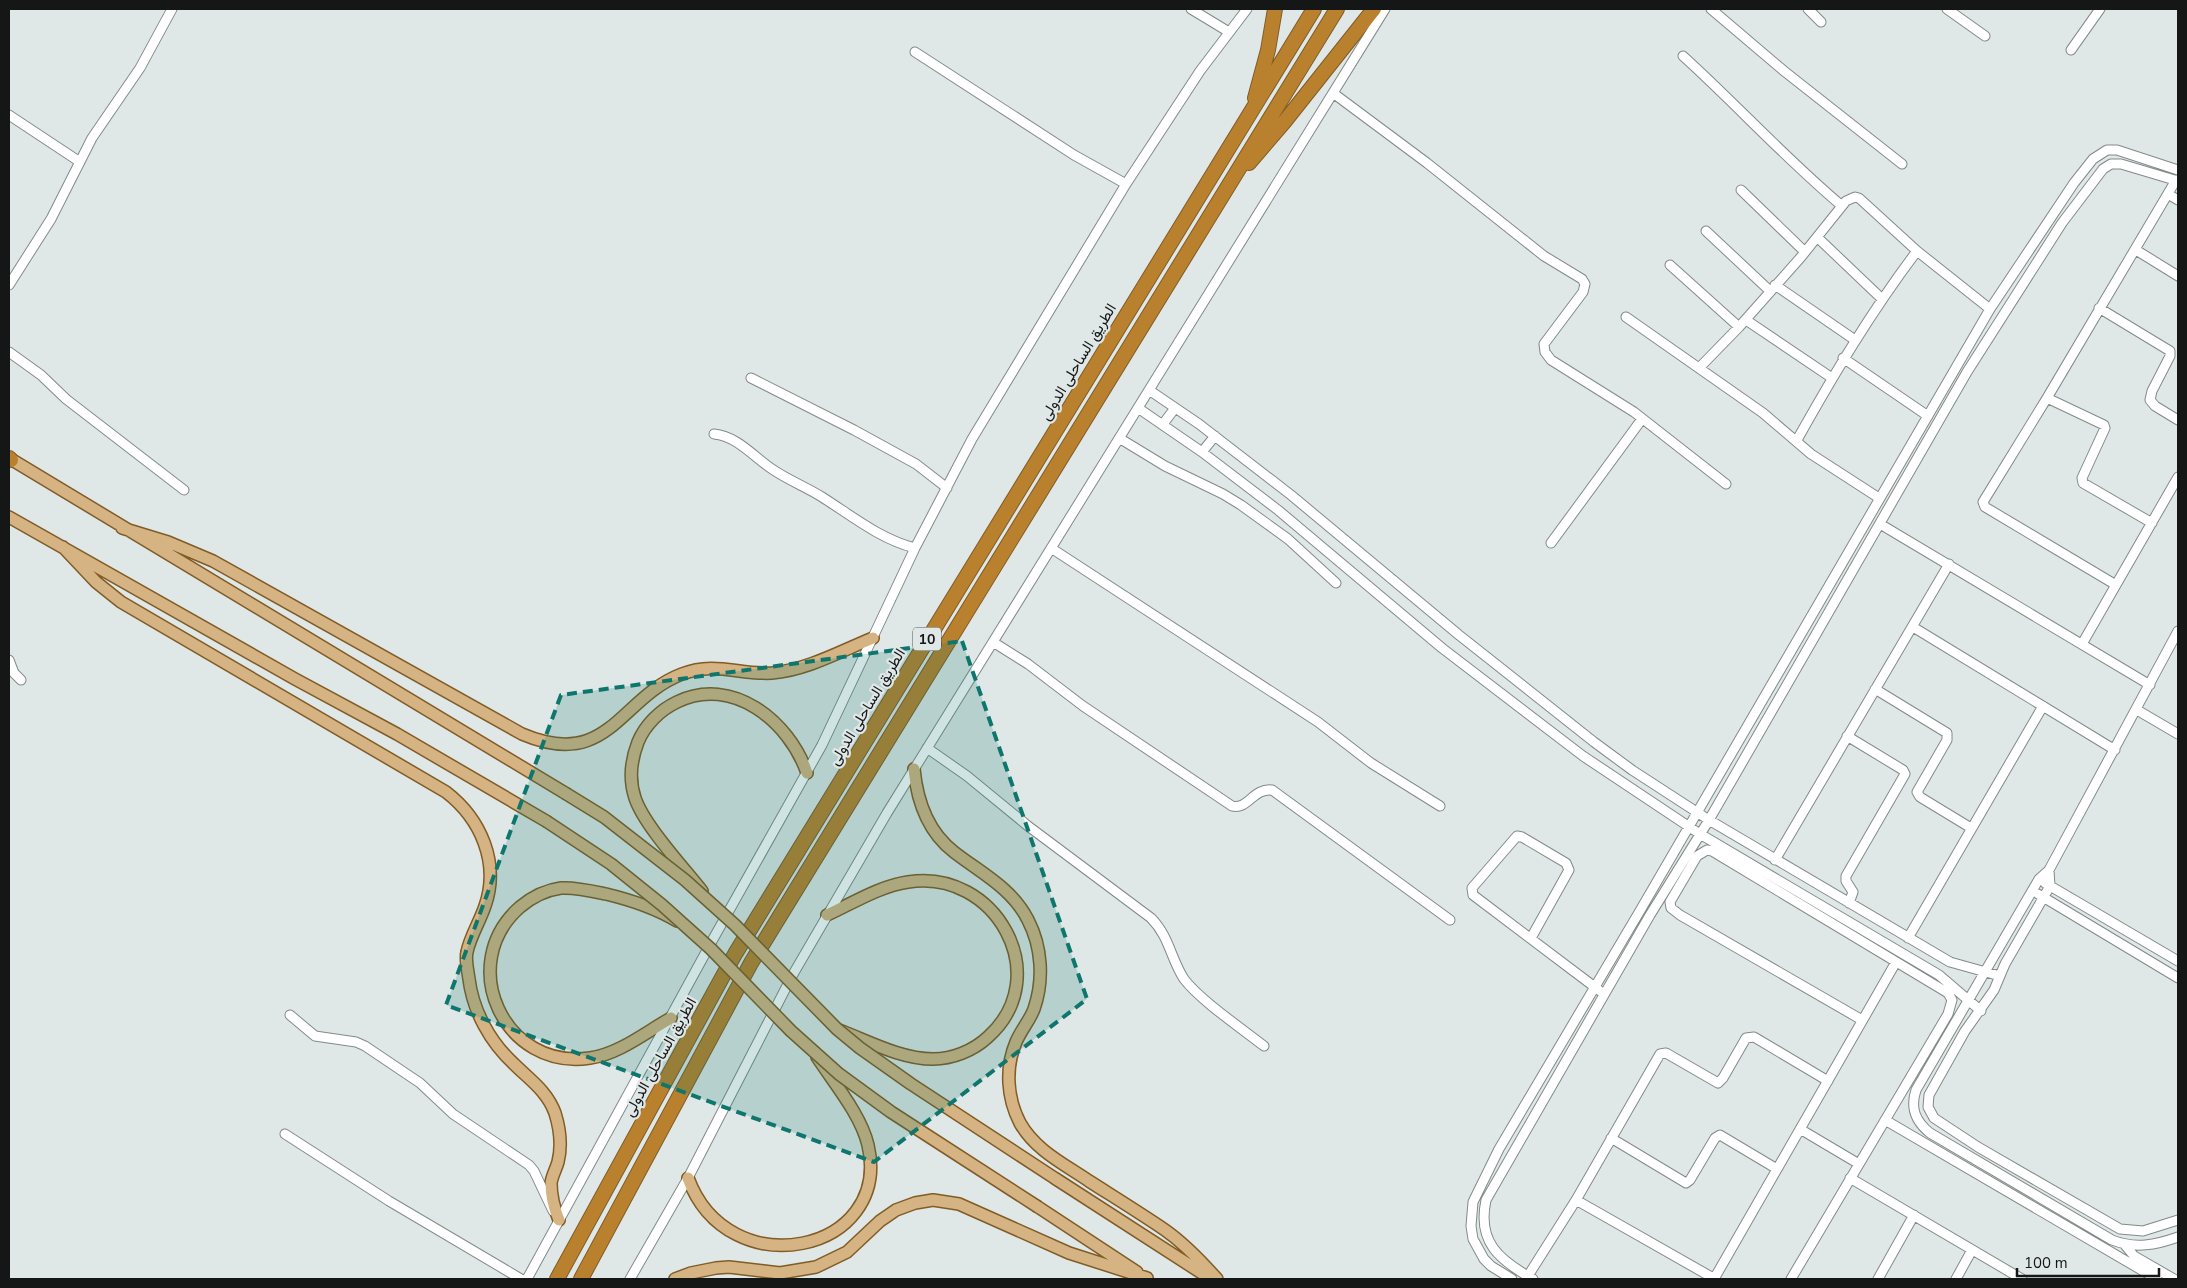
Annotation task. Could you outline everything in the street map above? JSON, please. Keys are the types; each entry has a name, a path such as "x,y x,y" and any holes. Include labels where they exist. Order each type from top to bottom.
{"highway":[{"path":"1254,106 1258,81 1272,31 1275,9"},
{"name":"الطريق الساحلى الدولى","path":"557,1279 735,954 1314,9"},
{"name":"10","path":"581,1279 751,963 1337,9"},
{"path":"1226,188 1286,121 1374,9"}],"main road":[{"path":"10,458 122,528 590,808 632,838 710,902 760,949 837,1029 911,1084 1211,1279"},
{"path":"9,516 546,820 611,864 687,927 815,1054 839,1074 891,1112 1148,1279"},
{"path":"122,528 168,542 213,561 522,734 550,743 573,743 594,737 619,721 657,687 682,674 713,667 760,673 784,671 809,664 873,638"},
{"path":"63,547 84,571 121,602 446,792 470,815 485,845 490,880 486,904 467,952 469,981 477,1009 489,1034 506,1056 540,1088 555,1113 560,1143 558,1162 551,1181 551,1191 559,1220"},
{"path":"710,902 639,808 632,779 636,749 650,723 672,704 700,695 720,694 744,702 776,722 794,745 807,773"},
{"path":"914,769 920,803 937,834 953,852 1006,890 1023,912 1035,937 1040,964 1039,992 1034,1010 1016,1042 1009,1069 1011,1097 1021,1124 1033,1141 1049,1155 1166,1231 1192,1252 1217,1279"},
{"path":"827,915 886,888 907,882 937,881 966,891 990,908 1007,932 1016,961 1017,976 1013,1001 1006,1017 995,1031 975,1047 950,1057 933,1059 916,1057 837,1029"},
{"path":"672,1018 612,1052 581,1059 559,1058 539,1051 521,1039 510,1028 496,1005 491,984 490,962 496,941 507,921 522,905 541,894 563,888 600,892 636,902 687,927"},
{"path":"688,1178 696,1198 708,1216 723,1231 741,1243 766,1251 782,1252 812,1246 842,1228 861,1204 870,1176 870,1155 860,1124 815,1054"},
{"path":"675,1279 691,1273 716,1268 729,1267 780,1273 816,1267 847,1252 880,1221 896,1210 915,1203 933,1200 959,1204 1069,1253 1148,1279"}],"street":[{"path":"9,284 51,219 105,118 140,68 172,9"},
{"path":"1191,9 1229,32"},
{"path":"527,1279 822,745 915,548 1000,392 1126,184 1200,71 1247,9"},
{"path":"630,1279 688,1178 792,976 827,915 914,769 1385,9"},
{"path":"1711,9 1770,59 1902,164"},
{"path":"1808,9 1822,22"},
{"path":"1947,9 1985,36"},
{"path":"2071,50 2100,9"},
{"path":"915,52 1074,155 1126,184"},
{"path":"1683,56 1734,102 1802,172 1842,206"},
{"path":"1333,93 1427,163 1544,256 1582,279 1585,284 1583,292 1544,344 1545,352 1551,360 1624,405 1726,484"},
{"path":"9,115 80,162"},
{"path":"1512,1279 1484,1260 1473,1239 1471,1226 1473,1202 1499,1150 1990,309 2074,183 2093,159 2107,150 2116,150 2178,170"},
{"path":"1862,1020 1674,911 1670,902 1700,834 1967,372 2062,223 2103,169 2111,164 2121,164 2177,181 2099,308 2048,398 1984,499 1983,504 2116,585"},
{"path":"2074,183 2086,191"},
{"path":"1741,190 1805,252"},
{"path":"2168,194 2178,200"},
{"path":"1700,367 1742,323 1850,198 1859,198 1918,251 1990,309"},
{"path":"1706,231 1772,288 1855,340"},
{"path":"1816,237 1881,298"},
{"path":"2136,250 2178,276"},
{"path":"1797,440 1843,358 1881,298 1918,251"},
{"path":"1670,265 1742,323 1832,378"},
{"path":"2099,308 2170,351 2170,356 2152,391 2150,400 2155,406 2178,420"},
{"path":"1626,317 1700,367 1763,413 1817,459 1879,498"},
{"path":"9,352 41,375 66,399 184,490"},
{"path":"1843,358 1928,416"},
{"path":"751,378 916,464 947,488"},
{"path":"1149,390 1215,436 1306,507 1459,636 1594,742 1709,820 1908,938 1950,962 2000,976"},
{"path":"2048,398 2104,425 2106,428 2082,478 2083,483 2152,523"},
{"path":"1138,408 1202,452 1329,552 1442,648 1583,756 1700,834 1728,856 1948,993 1952,1000 1948,1014 1791,1279"},
{"path":"1163,424 1175,408"},
{"path":"1551,543 1642,419"},
{"path":"714,434 735,441 774,470 879,534 915,548"},
{"path":"1202,452 1215,436"},
{"path":"1119,438 1165,466 1223,494 1249,511 1288,538 1336,583"},
{"path":"2082,644 2178,477"},
{"path":"1873,508 1885,515"},
{"path":"1880,524 2150,684"},
{"path":"1051,548 1318,722 1371,764 1440,806"},
{"path":"1775,860 1949,564"},
{"path":"1913,627 2115,750"},
{"path":"2178,631 2175,645 2150,684 2049,870 2039,879 1984,971 1924,1075 1913,1100 1913,1109 1922,1127 1971,1158 2112,1240 2125,1245 2148,1244 2178,1237"},
{"path":"993,642 1028,664 1083,706 1232,806 1237,807 1244,804 1259,791 1272,790 1450,920"},
{"path":"9,660 14,673 21,680"},
{"path":"1875,689 1947,733 1947,740 1917,792 1920,797 1971,828"},
{"path":"1908,938 2043,706"},
{"path":"2137,710 2178,734"},
{"path":"1847,736 1903,770 1905,774 1846,876 1846,882 1853,892 1849,903"},
{"path":"1583,756 1594,742"},
{"path":"927,748 967,776 1028,826 1151,918 1165,935 1180,972 1192,988 1264,1046"},
{"path":"1530,938 1569,870 1566,864 1522,837 1517,836 1471,891 1475,897 1605,995"},
{"path":"1828,1081 1754,1037 1746,1038 1723,1078 1718,1083 1663,1053 1658,1057 1529,1278 1496,1254 1488,1241 1484,1226 1486,1200 1605,995 1680,876 1702,852 1712,851 1728,856 1939,975 1967,1001 1981,1011"},
{"path":"2049,870 2050,886 2000,976 1989,1000 1965,1031 1929,1095 1927,1101 1930,1113 1934,1118 1978,1147 2089,1213 2120,1229 2143,1231 2178,1220"},
{"path":"2039,879 2178,961"},
{"path":"2032,891 2178,978"},
{"path":"1576,1200 1715,1279 1896,962"},
{"path":"290,1015 315,1036 356,1042 365,1046 420,1083 453,1114 529,1165 534,1171 545,1197 559,1220"},
{"path":"1915,1069 1924,1075"},
{"path":"1885,1120 2157,1279"},
{"path":"1915,1138 1922,1127"},
{"path":"1800,1128 1858,1164"},
{"path":"285,1134 389,1201 521,1279"},
{"path":"1611,1138 1686,1183 1690,1180 1715,1138 1720,1135 1777,1169"},
{"path":"1971,1158 1978,1147"},
{"path":"1499,1150 1511,1157"},
{"path":"1850,1178 2022,1279"},
{"path":"1878,1279 1914,1216"},
{"path":"2125,1245 2128,1231"},
{"path":"2125,1245 2134,1256 2174,1279"},
{"path":"1956,1279 1972,1250"}],"highlighted area":[{"path":"962,641 1087,999 874,1162 446,1005 561,695"}]}
